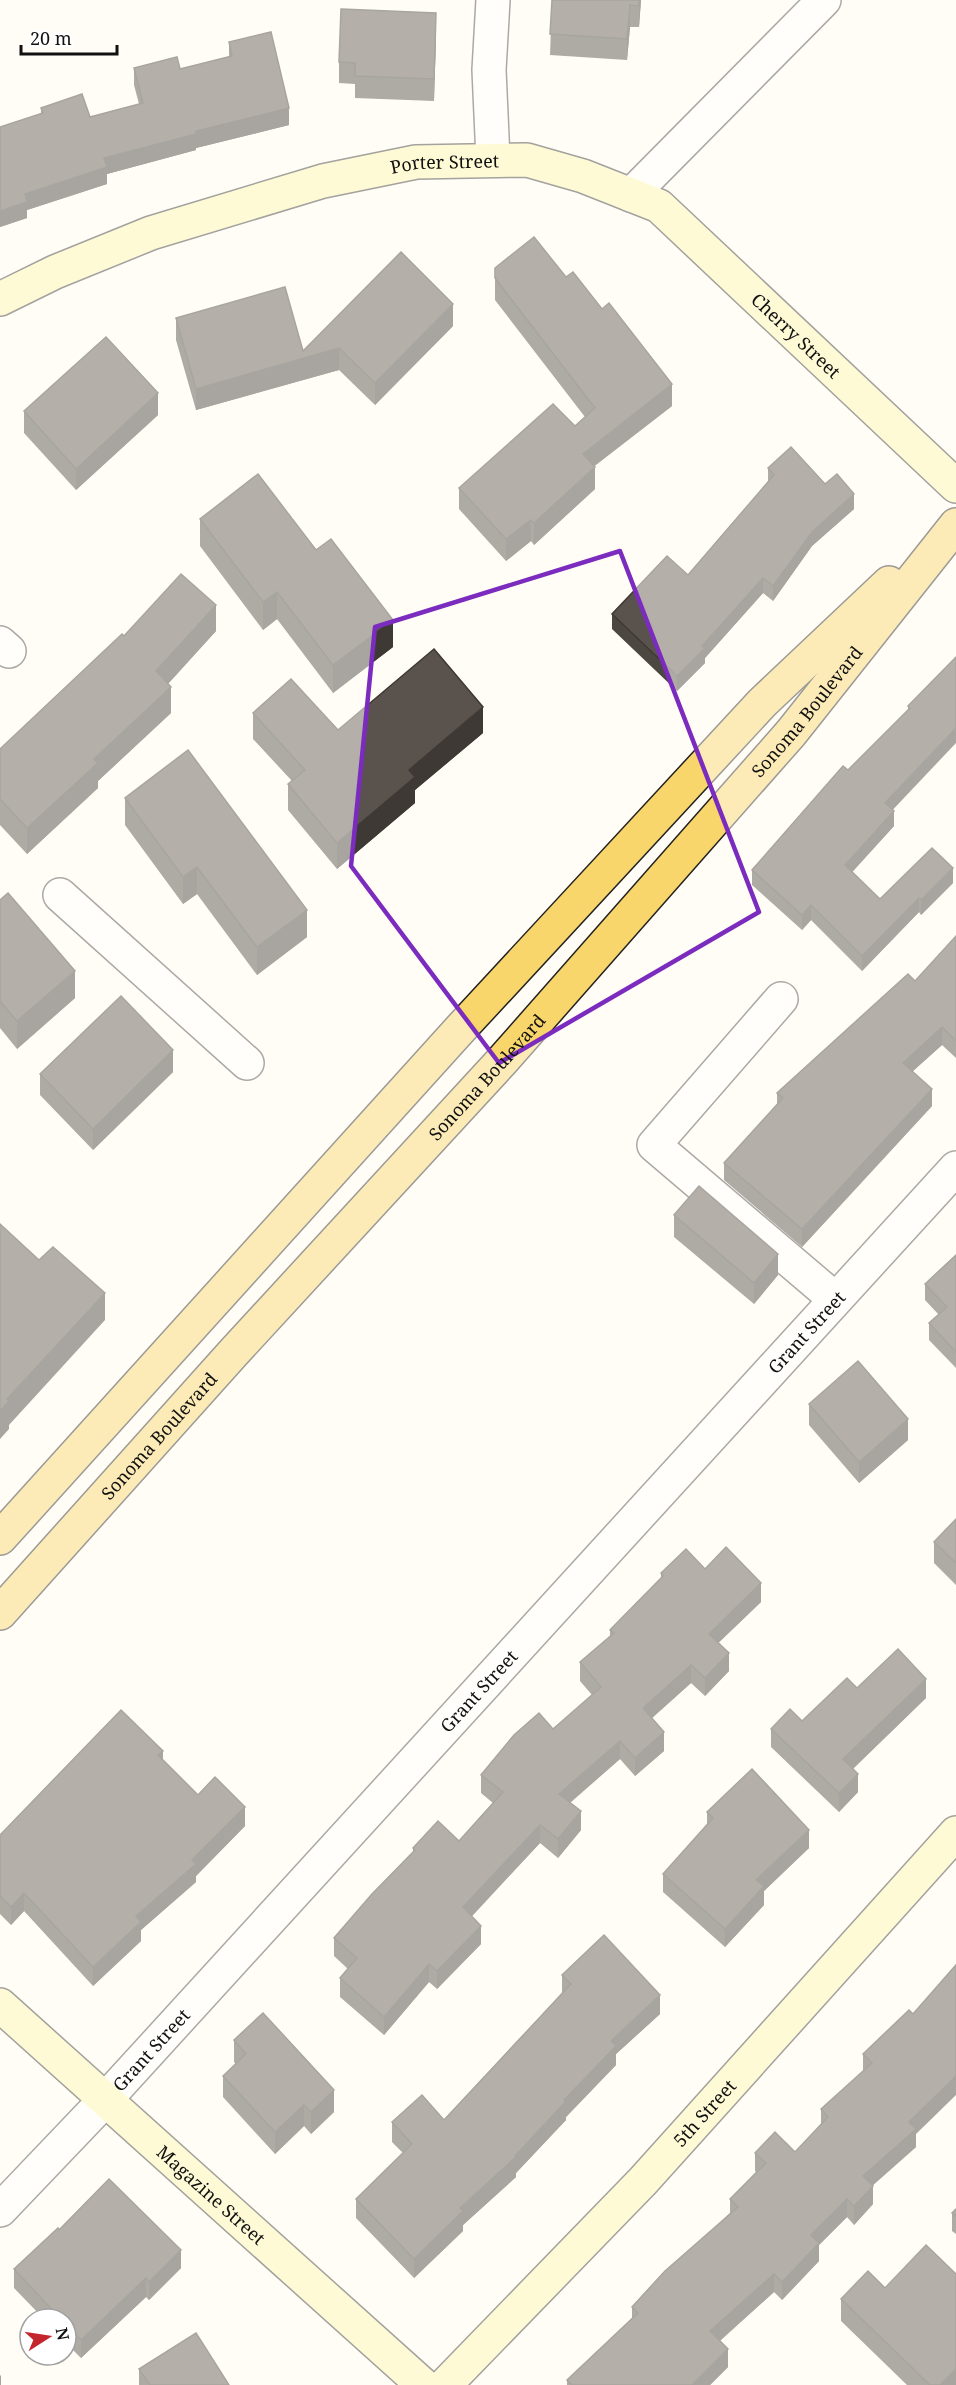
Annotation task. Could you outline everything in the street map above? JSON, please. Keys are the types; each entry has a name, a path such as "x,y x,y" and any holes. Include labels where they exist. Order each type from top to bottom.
{"main road":[{"name":"Sonoma Boulevard","path":"0,1538 463,1026 762,703 956,520"},
{"name":"Sonoma Boulevard","path":"0,1613 234,1352 502,1061 767,760 956,525"}],"street":[{"path":"493,0 489,70 493,159"},
{"path":"631,195 824,0"},
{"name":"Porter Street","path":"0,299 151,233 323,181 416,162 526,160 583,176 631,195"},
{"name":"Cherry Street","path":"631,195 659,206 956,486"},
{"path":"60,895 247,1063"},
{"path":"781,999 654,1145 836,1299"},
{"name":"Grant Street","path":"0,2210 105,2100 956,1168"},
{"name":"5th Street","path":"446,2385 643,2181 956,1833"},
{"name":"Magazine Street","path":"0,2005 423,2385"}],"highlighted area":[{"path":"620,551 759,912 499,1063 351,866 375,627"}],"building":[{"path":"552,0 639,0 639,6 630,5 627,39 550,34"},
{"path":"341,9 436,13 434,79 355,76 355,63 339,62"},
{"path":"271,32 289,108 196,131 196,134 104,158 107,167 25,194 27,202 0,211 0,127 43,113 41,108 82,94 90,117 143,103 134,68 177,57 180,69 232,56 229,42"},
{"path":"534,237 566,277 573,272 602,309 609,303 672,384 583,454 595,467 534,523 531,520 506,539 459,488 553,404 575,426 595,408 495,278 495,268"},
{"path":"401,252 453,304 375,383 339,348 196,389 176,318 285,287 303,351"},
{"path":"106,337 158,393 76,469 24,411"},
{"path":"791,447 825,484 837,474 854,494 812,532 773,586 763,578 702,646 705,648 677,676 612,614 667,556 688,575 774,475 768,468"},
{"path":"258,474 316,550 331,539 393,620 333,665 277,592 263,602 200,519"},
{"path":"181,574 216,605 156,671 171,687 94,759 98,763 27,828 0,799 0,749 122,634 124,636"},
{"path":"434,649 483,707 409,770 415,777 337,843 288,784 305,770 253,713 291,679 338,730"},
{"path":"956,657 956,728 885,803 894,811 845,865 880,899 932,848 953,868 921,900 919,898 862,956 811,905 802,915 752,870 843,766 848,770 910,708 908,706"},
{"path":"188,750 307,910 257,947 197,867 183,877 125,798"},
{"path":"8,893 75,971 17,1021 0,1001 0,900"},
{"path":"956,936 956,1041 942,1027 903,1063 932,1089 802,1229 724,1163 783,1098 777,1093 908,974 915,981"},
{"path":"121,996 173,1050 93,1129 40,1074"},
{"path":"699,1186 778,1254 754,1283 674,1215"},
{"path":"0,1224 39,1260 53,1247 105,1293 7,1399 9,1401 0,1411"},
{"path":"956,1255 956,1352 929,1323 947,1307 925,1284"},
{"path":"858,1361 908,1419 859,1462 809,1404"},
{"path":"956,1519 956,1563 934,1542"},
{"path":"726,1547 761,1583 709,1634 729,1653 705,1678 691,1665 643,1708 664,1732 635,1758 620,1741 559,1794 581,1811 558,1839 540,1825 463,1907 481,1926 437,1971 429,1964 384,2017 340,1978 357,1958 334,1938 372,1894 415,1850 413,1848 438,1821 459,1841 503,1792 481,1775 514,1735 539,1713 553,1729 601,1687 580,1662 614,1633 610,1630 663,1576 661,1573 686,1549 705,1569"},
{"path":"898,1649 926,1679 843,1759 858,1774 839,1793 771,1729 790,1709 802,1721 847,1678 857,1688"},
{"path":"121,1710 163,1751 158,1755 198,1795 215,1777 245,1807 192,1860 196,1864 136,1916 141,1922 93,1967 24,1893 11,1907 0,1896 0,1835"},
{"path":"752,1769 809,1830 756,1880 764,1886 725,1929 663,1874 713,1818 707,1812"},
{"path":"604,1935 660,1995 611,2041 616,2046 564,2100 566,2101 516,2157 460,2208 463,2211 414,2259 356,2199 412,2144 392,2122 422,2095 444,2120 571,1984 562,1975"},
{"path":"956,1965 956,2076 909,2122 916,2129 863,2176 873,2186 854,2206 847,2199 811,2235 819,2243 782,2282 774,2274 710,2331 728,2349 692,2385 572,2385 567,2380 638,2313 632,2307 665,2271 738,2207 730,2199 766,2163 755,2153 775,2132 795,2152 828,2117 821,2109 872,2063 863,2054 909,2010 913,2014"},
{"path":"263,2013 334,2090 311,2112 304,2105 275,2132 223,2076 246,2054 234,2040"},
{"path":"109,2179 181,2250 149,2282 146,2278 81,2340 78,2337 78,2307 50,2307 14,2269 58,2228 59,2230"},
{"path":"926,2245 956,2274 956,2369 940,2385 930,2385 841,2299 868,2271 885,2288"},
{"path":"196,2333 229,2385 150,2385 139,2369"}]}
